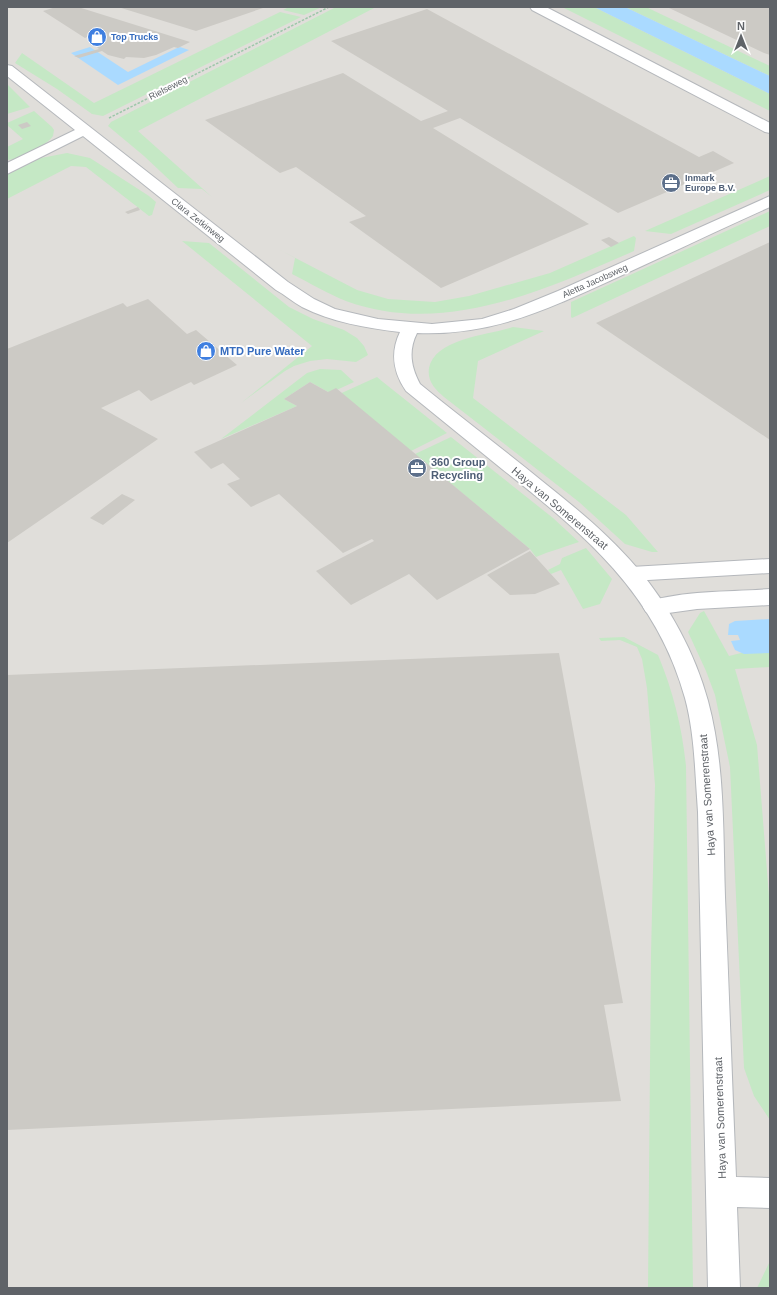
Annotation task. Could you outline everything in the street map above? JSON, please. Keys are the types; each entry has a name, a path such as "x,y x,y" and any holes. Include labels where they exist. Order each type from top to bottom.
{"street":[{"path":"536,7 770,129"},
{"name":"Clara Zetkinweg","path":"7,69 282,286 308,303 345,318 372,324 410,329"},
{"path":"7,169 85,130"},
{"name":"Aletta Jacobsweg","path":"410,329 481,324 505,319 576,290 770,201"},
{"name":"Haya van Somerenstraat","path":"410,329 404,340 401,355 404,372 412,387 589,530 631,574 661,617 687,671 696,699 705,744 710,812 724,1288"},
{"path":"631,574 770,566"},
{"path":"654,607 697,601 770,597"},
{"path":"722,1192 770,1193"}],"path":[{"name":"Rielseweg","path":"85,130 329,7"}],"shaded area":[{"path":"7,7 770,7 770,1288 7,1288"}],"green space":[{"path":"289,7 322,7 304,15 283,10"},
{"path":"336,7 376,7 138,131 212,197 202,189 178,188 144,156 108,126 111,122"},
{"path":"562,7 594,7 770,94 770,111"},
{"path":"625,7 646,7 770,66 770,76"},
{"path":"280,12 301,17 103,116 92,114 57,89 15,63 22,53 94,103"},
{"path":"7,84 30,107 7,114"},
{"path":"34,111 52,127 54,130 53,136 32,152 18,158 7,160 7,147 23,139 7,125 7,123"},
{"path":"67,153 90,158 149,196 156,202 152,215 149,216 86,167 71,166 7,199 7,175 41,158"},
{"path":"770,176 770,190 671,234 645,231"},
{"path":"770,211 770,226 572,318 571,317 571,302"},
{"path":"634,236 636,238 634,251 530,293 493,304 457,311 420,314 383,311 339,298 292,274 295,258 280,250 357,290 388,299 435,302 469,296 550,273"},
{"path":"182,241 209,243 289,307 313,319 344,330 357,338 364,346 368,355 356,362 327,359 310,361 294,366 241,403 312,346"},
{"path":"513,327 544,331 478,361 473,398 626,515 658,552 652,552 625,544 579,502 444,397 430,381 429,368 433,358 441,350 464,339"},
{"path":"320,369 341,370 354,382 330,393 310,382 284,399 297,406 221,439 307,373"},
{"path":"377,377 447,433 411,451 335,396"},
{"path":"451,437 553,518 579,542 536,557 530,549 415,454"},
{"path":"586,548 612,579 600,604 583,609 561,570 551,574 548,570 560,564 562,558"},
{"path":"704,611 729,656 741,653 770,653 770,667 735,669 757,745 770,909 770,1120 754,1096 744,1068 730,767 715,695 688,632 700,613"},
{"path":"624,637 658,655 676,709 686,766 693,1288 648,1288 651,954 655,785 647,688 642,659 637,647 620,640 601,641 599,638"},
{"path":"770,1261 770,1288 757,1288"}],"water":[{"path":"594,7 625,7 770,76 770,94"},
{"path":"90,47 128,72 177,48 180,47 189,50 118,85 71,53"},
{"path":"770,619 770,653 744,654 735,650 731,641 740,640 738,635 728,635 729,624 735,621"}],"building":[{"path":"56,7 78,7 190,42 178,48 174,47 156,55 144,58 126,57 124,59 108,55 102,51 79,58 74,56 99,49 87,37 85,38 43,11"},
{"path":"118,7 266,7 196,31"},
{"path":"667,7 770,7 770,55 764,53"},
{"path":"427,9 699,157 713,151 734,163 618,213 460,118 433,128 589,224 441,288 349,222 366,216 296,167 280,173 205,120 343,73 421,121 448,111 331,41"},
{"path":"27,122 31,126 22,129 18,125"},
{"path":"138,207 140,210 128,214 125,212"},
{"path":"609,237 619,243 611,247 601,240"},
{"path":"770,242 770,440 596,323"},
{"path":"148,299 187,334 196,330 237,365 194,385 191,382 151,401 139,390 101,408 158,439 7,543 7,349 123,303 127,307"},
{"path":"310,382 328,392 336,388 530,549 437,600 409,574 351,605 316,571 374,541 372,539 343,553 279,494 251,507 227,484 240,479 223,463 211,469 194,452 297,406 284,399"},
{"path":"122,494 135,500 103,525 90,518"},
{"path":"530,551 560,584 535,594 510,595 487,575"},
{"path":"559,653 623,1003 604,1005 621,1101 7,1130 7,675"}],"place":[{"name":"Top Trucks","path":"97,37"},
{"name":"Inmark Europe B.V.","path":"671,183"},
{"name":"MTD Pure Water","path":"206,351"},
{"name":"360 Group Recycling","path":"417,468"}]}
